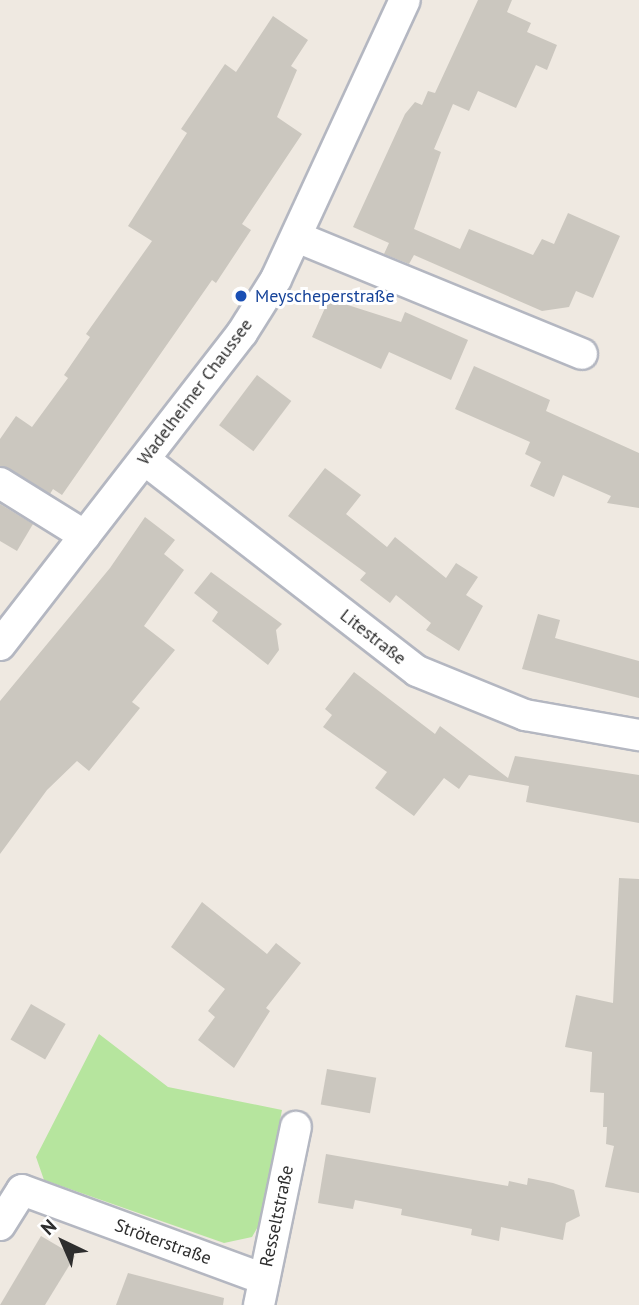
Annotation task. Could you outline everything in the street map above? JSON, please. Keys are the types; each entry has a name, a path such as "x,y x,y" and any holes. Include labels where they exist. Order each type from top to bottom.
{"street":[{"name":"Wadelheimer Chaussee","path":"0,645 242,333 298,237 405,0"},
{"path":"298,237 582,354"},
{"name":"Litestraße","path":"145,460 417,671 525,715 639,735"},
{"path":"0,483 85,536"},
{"name":"Resseltstraße","path":"262,1292 296,1127"},
{"name":"Ströterstraße","path":"0,1225 22,1190 262,1292"}],"green space":[{"path":"99,1034 168,1087 282,1110 260,1223 252,1237 224,1243 44,1180 36,1157"}],"building":[{"path":"478,0 512,0 507,12 531,23 527,32 557,45 547,70 536,65 516,108 478,91 469,111 453,104 434,149 441,152 414,229 460,249 469,229 533,255 542,239 554,244 568,213 620,236 593,298 576,291 569,307 542,311 414,255 409,264 384,254 389,243 353,227 405,114 415,102 422,105 428,91 435,93"},
{"path":"273,16 308,40 291,66 297,70 277,117 302,134 242,224 251,230 216,283 212,280 62,495 53,489 50,494 0,466 0,439 16,416 32,427 68,378 64,375 90,337 86,334 152,241 128,226 187,133 181,129 225,64 236,72"},
{"path":"329,299 401,322 405,312 468,340 451,380 389,352 381,369 312,337"},
{"path":"474,366 550,400 546,411 639,453 639,508 607,503 611,496 563,475 554,497 530,486 541,462 525,454 530,442 455,409"},
{"path":"257,375 291,401 253,451 219,425"},
{"path":"325,468 361,495 346,514 387,547 395,537 446,578 456,563 478,577 466,595 483,606 459,651 426,630 431,623 396,595 390,603 360,580 366,573 288,516"},
{"path":"0,504 33,524 17,551 0,541"},
{"path":"145,517 175,540 164,554 184,570 144,626 175,650 132,702 140,708 89,771 77,761 47,790 0,854 0,701 110,568"},
{"path":"211,572 282,624 276,630 279,650 268,665 212,621 218,612 194,593"},
{"path":"538,614 560,620 555,638 639,661 639,698 522,669"},
{"path":"354,672 435,734 440,726 508,778 515,756 639,775 639,823 526,802 529,786 469,775 459,789 444,778 414,816 375,788 387,772 323,727 332,715 325,709"},
{"path":"619,878 639,879 639,1193 605,1187 614,1146 606,1144 607,1127 603,1127 604,1093 590,1092 592,1052 565,1047 576,995 613,1003"},
{"path":"202,902 267,954 276,943 301,963 266,1008 270,1011 234,1068 198,1040 215,1017 208,1011 225,989 171,947"},
{"path":"31,1004 66,1024 45,1060 11,1040"},
{"path":"327,1069 376,1078 370,1113 321,1104"},
{"path":"326,1154 508,1186 509,1181 527,1185 528,1178 553,1183 574,1190 580,1216 566,1223 563,1240 501,1227 499,1241 471,1235 472,1229 401,1215 402,1209 355,1200 353,1209 318,1203"},
{"path":"41,1236 75,1256 45,1305 0,1305"},
{"path":"128,1273 224,1298 223,1305 116,1305"}],"place":[{"name":"Meyscheperstraße","path":"241,296"}]}
